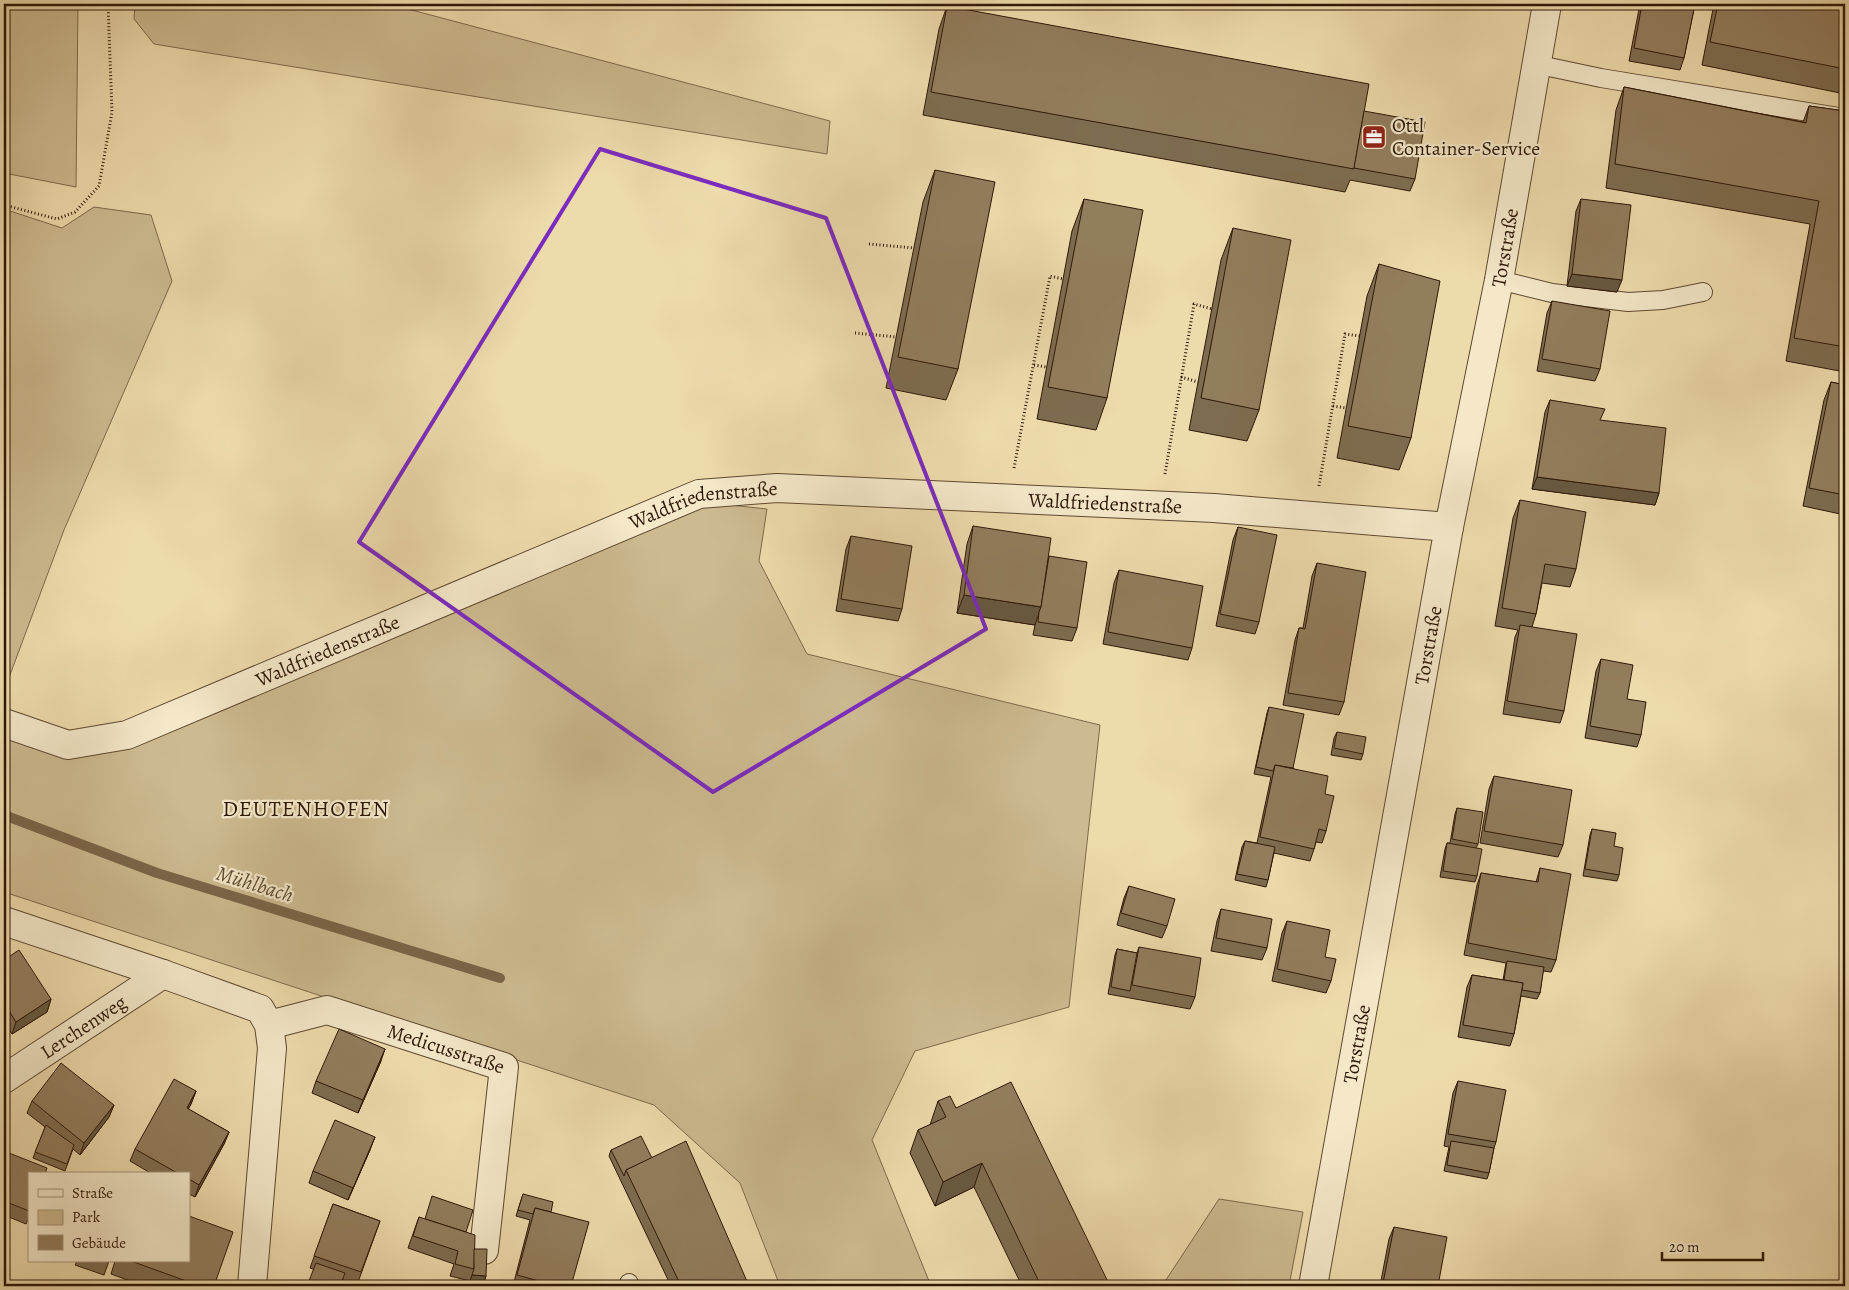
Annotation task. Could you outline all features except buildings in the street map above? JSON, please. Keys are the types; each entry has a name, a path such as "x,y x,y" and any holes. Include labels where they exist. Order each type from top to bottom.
{"street":[{"name":"Torstraße","path":"1313,1286 1449,527 1499,280 1535,64 1547,4"},
{"name":"Waldfriedenstraße","path":"4,723 68,745 127,735 699,494 777,488 1008,498 1214,508 1449,527"},
{"path":"4,922 163,974 260,1009 269,1025 272,1048 252,1286"},
{"name":"Lerchenweg","path":"4,1079 163,974"},
{"name":"Medicusstraße","path":"269,1025 327,1010 504,1067 484,1250"}],"lane":[{"path":"1535,64 1602,78 1845,118"},
{"path":"1499,280 1552,293 1628,302 1663,300 1702,292"}],"path":[{"path":"4,205 56,219 75,212 99,186 112,112 108,4"},
{"path":"869,244 914,248"},
{"path":"1008,498 1050,276 1063,280"},
{"path":"1160,506 1194,304 1212,309"},
{"path":"855,333 897,337"},
{"path":"1314,516 1345,334 1360,336"},
{"path":"1034,365 1046,367"},
{"path":"1181,377 1198,382"},
{"path":"1333,406 1346,408"}],"highlighted area":[{"path":"600,149 826,218 986,629 713,792 359,542"}],"green space":[{"path":"4,4 78,4 76,187 4,173"},
{"path":"135,4 389,4 830,121 827,154 154,44 134,19"},
{"path":"94,207 151,215 172,281 64,530 4,691 4,209 62,228"},
{"path":"702,502 767,509 759,561 807,654 1100,725 1069,1007 915,1051 872,1140 931,1286 780,1286 740,1183 654,1105 4,892 4,736 81,753"},
{"path":"1219,1199 1303,1212 1289,1286 1162,1286"}],"waterway":[{"name":"Mühlbach","path":"4,815 157,873 500,978"}],"place":[{"name":"Ottl Container-Service","path":"1374,137"}],"district":[{"name":"DEUTENHOFEN","path":"306,808"}]}
